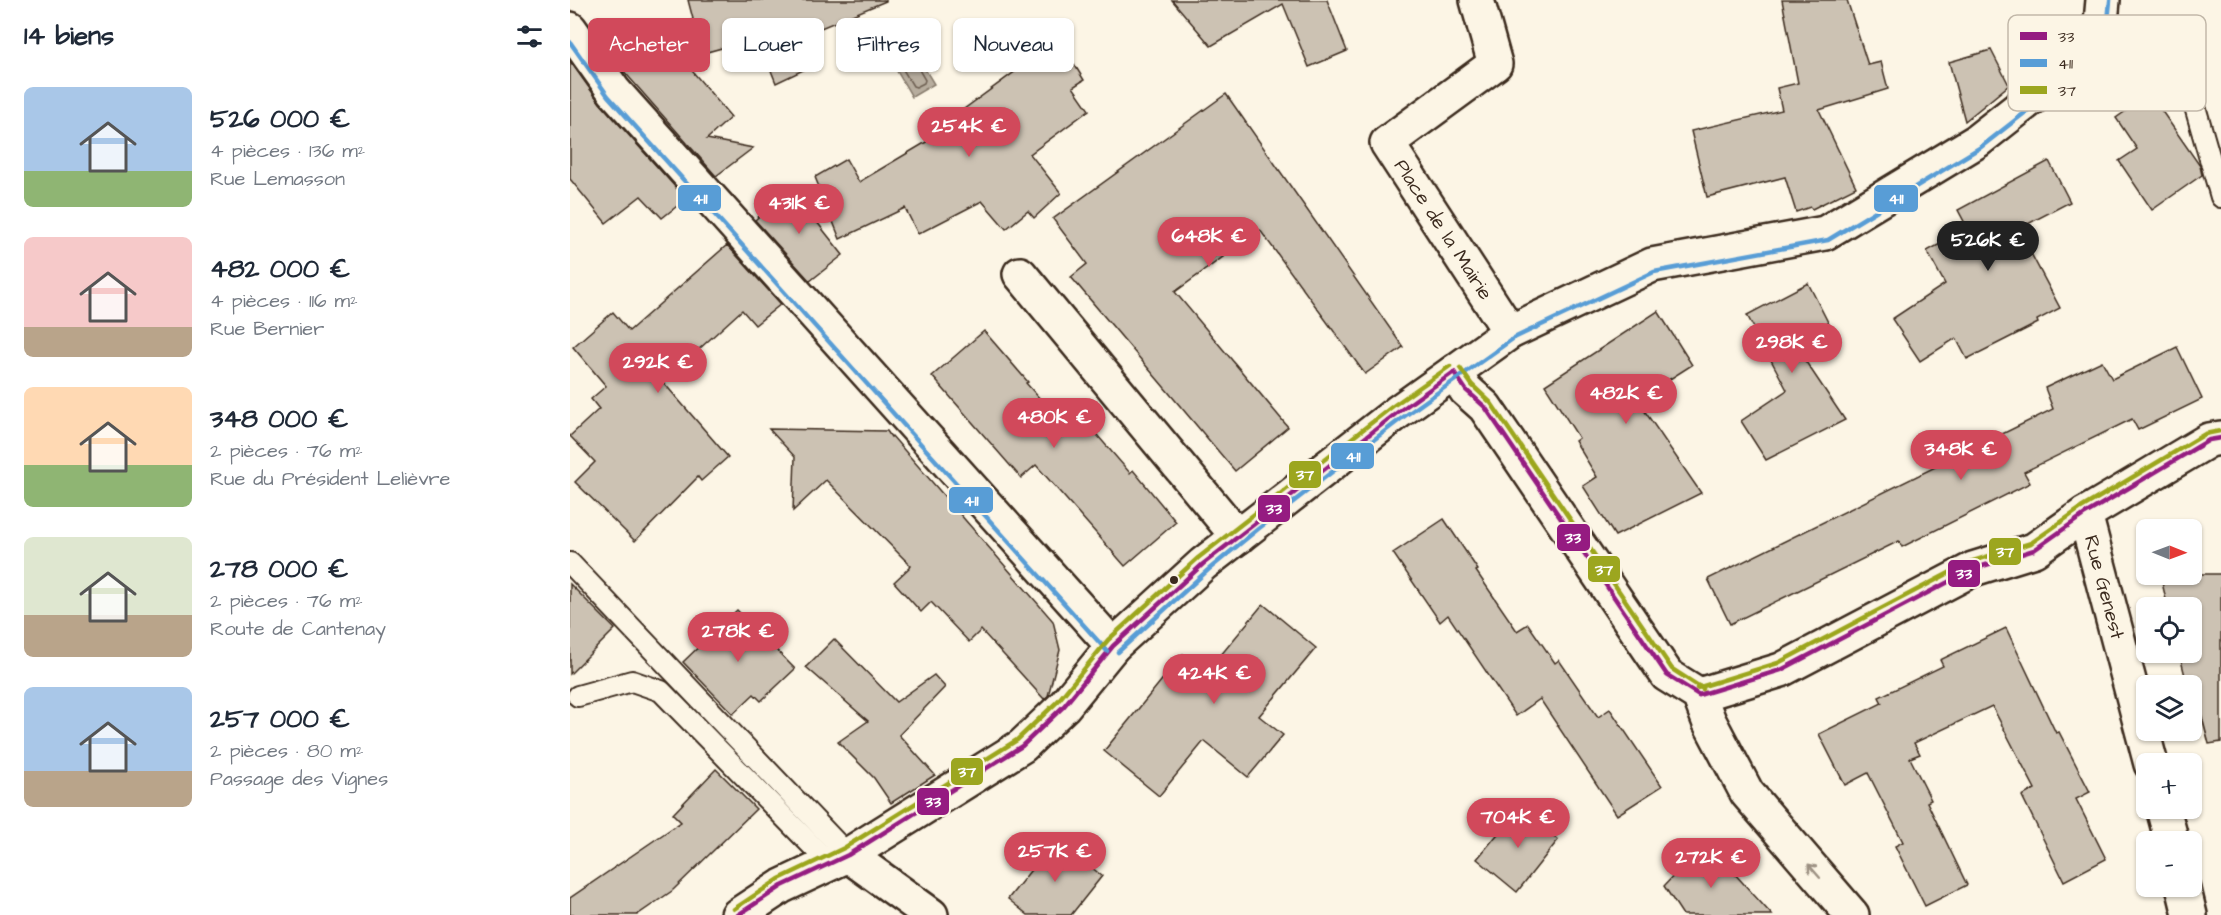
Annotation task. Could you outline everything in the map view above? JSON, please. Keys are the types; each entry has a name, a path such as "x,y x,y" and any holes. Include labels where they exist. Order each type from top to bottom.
{"street":[{"name":"Place de la Mairie","path":"1477,0 1495,64 1387,143 1510,332"},
{"path":"570,29 614,91 1113,646"},
{"path":"738,915 782,886 839,859 1022,746 1064,706 1113,646 1203,564 1398,412 1510,332 1652,265 1826,233 1977,141 2015,111"},
{"path":"1020,274 1238,537"},
{"path":"1454,372 1466,390 1485,407 1667,675 1699,694 1709,721 1747,793 1852,915"},
{"path":"1699,694 1781,670 1974,569 2034,550 2085,514 2209,440 2221,438"},
{"name":"Rue Genest","path":"2085,514 2148,753"},
{"path":"839,859 931,915"},
{"path":"2186,897 2190,915"}],"lane":[{"path":"2196,111 2221,197"},
{"path":"570,563 839,859"},
{"path":"579,696 632,681 662,691 839,859"}],"water":[{"path":"897,72 927,72 934,84 912,97"}],"building":[{"path":"688,0 886,0 845,18 836,18 836,22 824,27 824,18 722,18 722,48 710,51 710,18 693,18"},
{"path":"1172,0 1327,0 1347,51 1309,67 1283,4 1211,46"},
{"path":"1782,0 1847,0 1868,65 1881,62 1888,89 1819,110 1856,187 1812,209 1810,207 1796,212 1785,177 1707,197 1691,131 1782,110 1777,88 1798,83"},
{"path":"1991,50 2008,86 1965,121 1949,62"},
{"path":"570,61 600,103 686,199 662,218 641,196 606,223 570,179"},
{"path":"1074,64 1084,80 1073,87 1089,110 1030,154 1061,193 1034,218 1028,211 1006,229 982,201 918,234 905,208 840,239 815,177 846,159 859,182 938,135 934,131 1014,72 1074,72"},
{"path":"625,72 693,72 731,117 707,139 753,148 716,176"},
{"path":"772,72 799,72 776,83"},
{"path":"1226,94 1403,347 1365,374 1260,230 1175,292 1288,427 1235,471 1071,277 1087,264 1053,219"},
{"path":"2126,111 2162,111 2200,166 2202,175 2152,210 2119,161 2137,149 2116,118"},
{"path":"2049,161 2070,202 2018,229 2060,308 2037,320 2038,323 1967,359 1956,338 1920,361 1892,319 1945,284 1927,251 1968,229 1958,210"},
{"path":"790,188 843,255 810,281 755,220"},
{"path":"727,245 781,304 755,325 742,310 663,382 728,457 701,481 698,477 635,541 575,482 595,462 570,436 599,409 591,399 606,386 573,347 613,312 629,331"},
{"path":"1808,283 1836,338 1802,356 1845,420 1766,460 1741,421 1787,390 1747,315"},
{"path":"1658,311 1692,365 1637,400 1701,493 1615,536 1583,486 1597,477 1575,441 1579,438 1545,385"},
{"path":"984,331 1071,434 1085,421 1130,473 1133,470 1176,522 1125,566 1036,465 1021,478 932,376"},
{"path":"2177,347 2202,399 2138,430 2132,419 2024,472 2030,483 1902,547 1899,541 1730,624 1708,579 2053,409 2045,388 2102,361 2112,379"},
{"path":"769,429 887,431 1053,621 1060,650 1048,696 1044,699 981,630 969,642 931,602 921,612 894,582 911,566 826,480 793,511 795,457"},
{"path":"1444,519 1517,631 1528,624 1555,663 1559,660 1598,717 1610,709 1662,786 1617,815 1540,699 1516,716 1448,615 1440,622 1393,553"},
{"path":"2202,574 2221,574 2221,742 2209,744 2202,717 2202,675 2185,675 2182,663 2202,663 2202,597 2165,597 2163,585 2202,585"},
{"path":"570,584 615,629 570,674"},
{"path":"1263,604 1316,648 1259,716 1283,735 1248,777 1204,741 1159,796 1104,751 1183,654 1206,673"},
{"path":"737,610 795,669 761,701 754,694 733,714 683,662"},
{"path":"2006,628 2056,733 2059,732 2090,792 2076,799 2106,859 2064,881 2022,796 2035,789 1992,706 1914,743 1920,754 1910,758 1931,800 1927,802 1967,885 1925,906 1895,846 1903,842 1868,773 1845,785 1819,734 1882,703 1879,697 1943,666 1940,660"},
{"path":"834,639 896,702 934,675 945,687 899,735 935,775 891,803 874,778 838,742 868,721 806,667"},
{"path":"716,769 756,809 672,891 637,915 570,915 570,898 681,822 673,814"},
{"path":"1521,806 1558,840 1517,892 1477,859"},
{"path":"1056,838 1102,876 1071,915 1028,915 1008,899"},
{"path":"1704,843 1730,874 1733,872 1772,915 1683,915 1664,886"}],"transit line":[{"name":"411","path":"2109,15 2110,1"},
{"name":"411","path":"570,42 608,96 1107,651"},
{"name":"411","path":"1118,652 1208,570 1258,529 1402,418 1514,338 1654,272 1828,240 1981,147 2027,111"},
{"name":"37","path":"734,909 779,879 844,848 1017,740 1058,701 1108,640 1198,558 1393,406 1450,366"},
{"name":"37","path":"1460,368 1472,385 1491,403 1672,669 1703,689"},
{"name":"33","path":"1454,372 1466,390 1485,407 1667,675 1699,695"},
{"name":"33","path":"738,915 782,886 848,855 1022,746 1064,706 1113,646 1203,564 1398,412 1454,372"},
{"name":"37","path":"1697,688 1778,663 1970,562 2031,543 2081,508 2205,434 2220,431"},
{"name":"33","path":"1699,695 1781,670 1973,569 2034,550 2085,514 2209,440 2221,438"}]}
